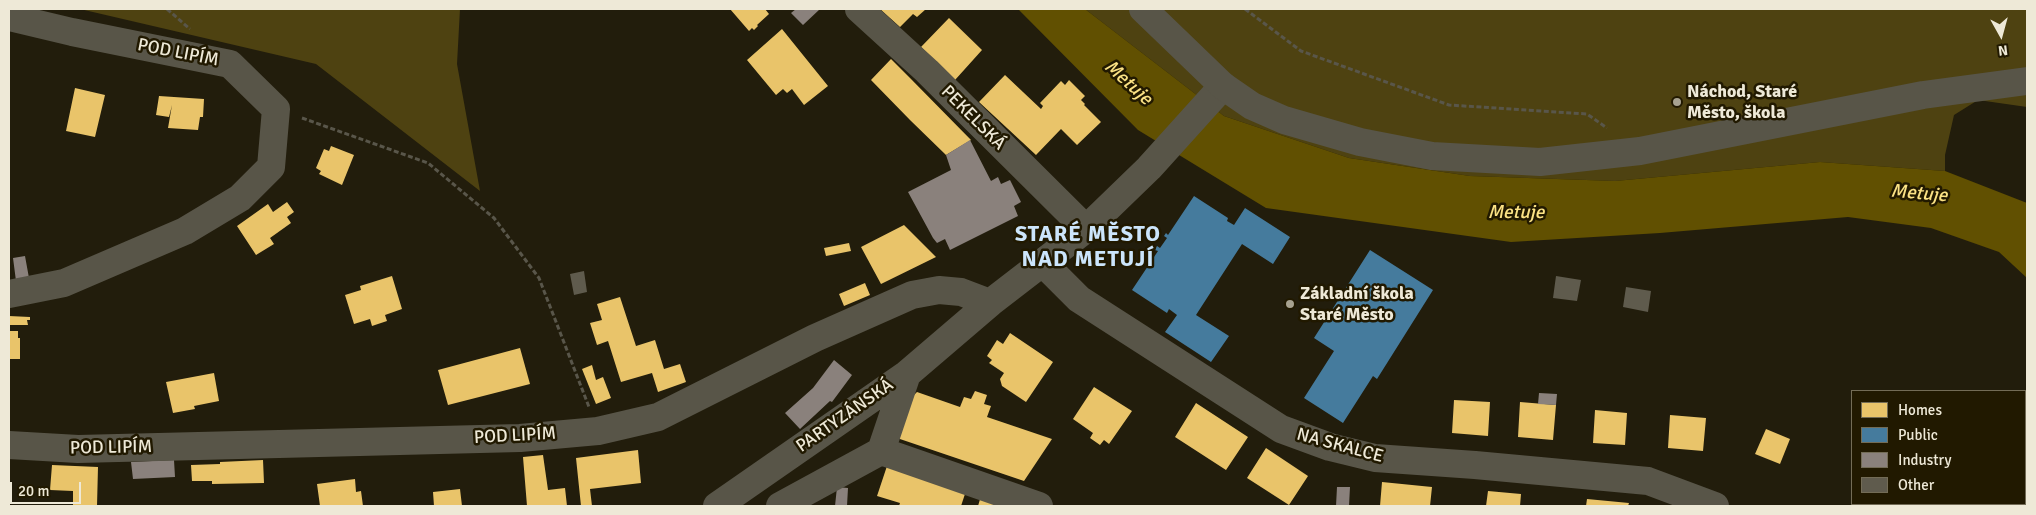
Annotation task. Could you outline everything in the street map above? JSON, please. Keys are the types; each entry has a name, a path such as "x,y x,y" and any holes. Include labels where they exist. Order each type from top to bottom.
{"street":[{"name":"PEKELSKÁ","path":"859,9 927,71 1086,229"},
{"path":"1143,9 1217,93 1284,120 1360,142 1432,156 1540,162 1640,151 1923,95 2027,81"},
{"name":"POD LIPÍM","path":"9,17 72,32 230,64 276,109"},
{"path":"907,374 990,303 1086,229 1149,168 1217,93"},
{"path":"9,294 64,283 185,231 240,198 271,167 276,109"},
{"name":"NA SKALCE","path":"1044,263 1079,298 1280,429 1330,447 1375,458 1648,481 1698,503"},
{"name":"POD LIPÍM","path":"9,445 78,449 520,438 598,431 658,417 815,338 912,295 940,290 954,291 962,292 990,303"},
{"name":"PARTYZÁNSKÁ","path":"881,451 907,374"},
{"name":"PARTYZÁNSKÁ","path":"717,506 907,374"},
{"path":"780,506 881,451 1038,506"}],"path":[{"path":"1245,9 1301,51 1449,105 1587,114 1640,151"},
{"path":"276,109 428,164 494,218 539,278 598,431"}],"shaded area":[{"path":"80,9 460,9 457,64 480,191 316,64"},
{"path":"1085,9 2027,9 2027,107 1978,100 1954,115 1945,155 1945,171 1820,162 1615,181 1470,176 1349,158 1224,116"}],"water":[{"name":"Metuje","path":"1018,9 1085,9 1224,116 1349,158 1470,176 1615,181 1820,162 1945,171 2027,203 2027,278 1999,252 1931,228 1848,217 1660,233 1511,242 1266,208 1138,130"}],"building: Homes":[{"path":"730,9 765,9 769,14 754,30 752,28 749,31"},
{"path":"880,9 926,9 917,17 913,14 900,27"},
{"path":"949,18 982,50 955,80 921,47"},
{"path":"782,29 828,86 804,105 792,89 787,93 783,89 776,95 747,60"},
{"path":"891,59 971,140 946,155 910,120 871,80"},
{"path":"1005,75 1041,109 1043,106 1040,103 1061,81 1065,85 1069,80 1085,96 1081,100 1084,105 1101,122 1077,145 1061,129 1036,155 979,102"},
{"path":"75,88 105,95 95,137 66,131"},
{"path":"159,96 204,99 203,117 200,117 198,130 168,128 172,105 169,117 156,115"},
{"path":"331,146 354,155 342,185 319,174 321,171 316,168 324,149 329,151"},
{"path":"287,202 294,212 287,217 291,223 270,238 274,244 256,255 237,226 268,204 273,212"},
{"path":"904,225 936,257 881,284 861,247"},
{"path":"849,243 851,251 826,256 824,248"},
{"path":"392,276 402,309 385,315 387,321 372,326 370,319 354,324 345,295 361,290 360,286"},
{"path":"865,283 870,295 844,306 839,294"},
{"path":"620,297 636,346 655,340 664,369 680,364 686,382 658,392 652,373 621,382 608,341 597,345 590,323 602,320 597,304"},
{"path":"9,316 30,317 30,320 27,320 28,325 9,325"},
{"path":"9,331 18,331 20,359 9,359"},
{"path":"1010,333 1053,362 1026,402 1002,386 1000,379 1004,373 989,363 992,360 987,356 997,340 1003,344"},
{"path":"520,348 530,384 448,405 438,370"},
{"path":"592,365 596,380 603,377 611,398 596,404 582,369"},
{"path":"214,373 219,401 194,406 195,409 173,413 166,382"},
{"path":"1094,387 1132,411 1109,444 1104,440 1100,445 1090,438 1093,433 1073,419"},
{"path":"975,391 987,395 984,404 991,406 987,417 1052,439 1024,481 894,437 901,408 917,392 960,407 964,397 971,399"},
{"path":"1454,400 1490,402 1488,436 1452,433"},
{"path":"1520,402 1556,405 1553,440 1518,437"},
{"path":"1196,403 1248,437 1226,470 1175,437"},
{"path":"1595,410 1627,413 1625,445 1593,443"},
{"path":"1670,415 1706,418 1703,451 1668,448"},
{"path":"1766,429 1790,439 1780,464 1755,454"},
{"path":"1266,448 1308,476 1289,505 1247,478"},
{"path":"638,450 641,483 590,489 592,506 581,506 576,458"},
{"path":"543,455 548,490 565,488 567,506 527,506 523,457"},
{"path":"263,460 264,483 212,484 212,481 192,481 191,465"},
{"path":"52,465 98,467 97,506 73,506 73,491 50,490"},
{"path":"887,466 966,491 961,506 899,506 900,503 877,496"},
{"path":"355,479 356,492 361,491 363,506 320,506 317,484"},
{"path":"1382,482 1432,487 1430,506 1380,506"},
{"path":"460,489 462,506 434,506 433,492"},
{"path":"1488,491 1521,494 1520,506 1486,506"},
{"path":"981,496 1009,506 978,506"},
{"path":"1587,499 1629,503 1628,506 1586,506"}],"building: Public":[{"path":"1194,196 1228,218 1227,221 1234,225 1245,208 1290,237 1273,264 1242,244 1196,315 1229,336 1211,362 1165,332 1177,315 1169,309 1167,313 1132,290 1158,251 1155,250 1157,246 1160,248 1167,238 1164,236 1166,233 1168,235"},
{"path":"1370,250 1433,290 1377,379 1373,376 1343,423 1304,398 1334,351 1314,338"}],"building: Industry":[{"path":"796,9 820,9 803,25 791,13"},
{"path":"970,140 991,181 998,177 1001,184 1010,180 1021,202 1014,206 1018,216 950,250 945,239 937,243 933,238 908,192 951,170 946,155"},
{"path":"25,256 29,278 16,281 13,258"},
{"path":"834,360 852,375 832,402 830,401 800,429 785,413 813,388"},
{"path":"1539,393 1557,394 1556,405 1538,404"},
{"path":"174,460 175,477 133,479 131,462"},
{"path":"837,487 848,488 847,506 835,506"},
{"path":"1337,487 1350,487 1349,506 1336,506"}],"building: Other":[{"path":"584,271 587,292 574,295 570,274"},
{"path":"1556,276 1581,280 1577,301 1553,298"},
{"path":"1626,287 1651,291 1648,312 1623,307"}],"place":[{"name":"Náchod, Staré Město, škola","path":"1677,102"},
{"name":"Základní škola Staré Město","path":"1290,304"}],"district":[{"name":"STARÉ MĚSTO NAD METUJÍ","path":"1088,248"}]}
